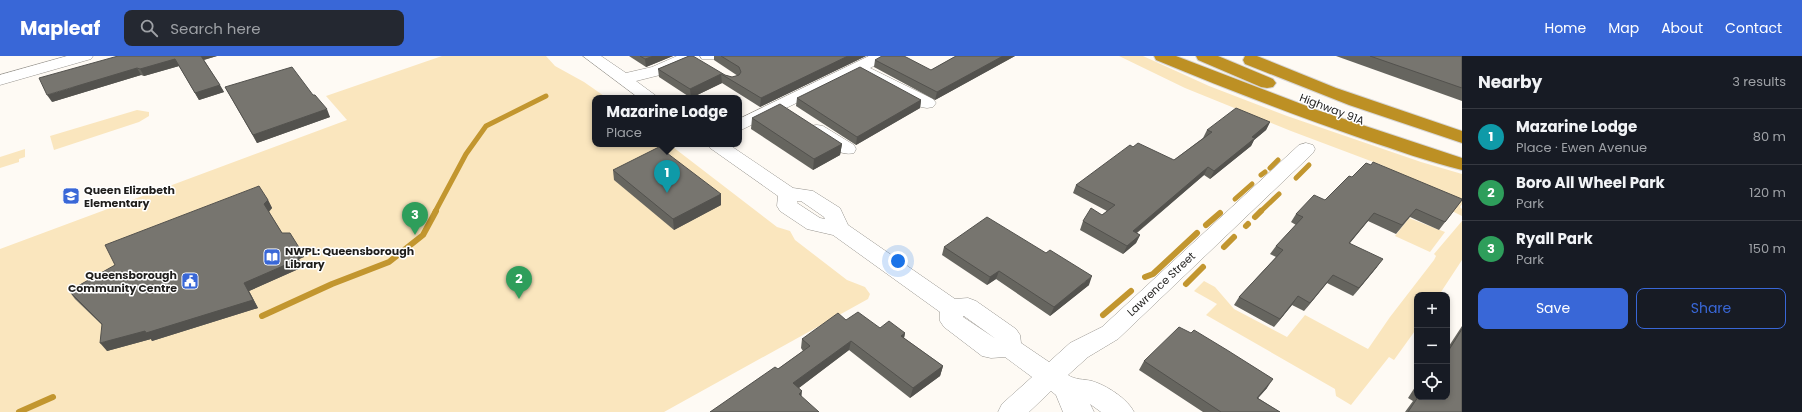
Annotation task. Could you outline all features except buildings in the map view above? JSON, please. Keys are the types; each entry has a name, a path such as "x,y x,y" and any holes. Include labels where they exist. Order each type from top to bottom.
{"highway":[{"path":"1162,56 1261,97 1390,142 1462,164"},
{"name":"Highway 91A","path":"1204,56 1374,125 1462,154"},
{"name":"Highway 91A","path":"1241,56 1298,80 1375,109 1462,137"},
{"path":"1271,56 1413,113 1462,128"}],"street":[{"path":"0,80 85,56"},
{"path":"591,56 646,95"},
{"path":"646,72 646,66 671,56"},
{"path":"625,79 646,72 654,72 685,60 685,56"},
{"path":"693,56 719,72"},
{"path":"742,125 792,114 858,67 881,56"},
{"path":"858,67 927,103"},
{"path":"792,114 847,149"},
{"path":"720,147 788,194 787,206 814,224 839,229 951,308 952,321 992,349 1009,347 1058,382 1091,391 1121,412"},
{"name":"Lawrence Street","path":"1011,412 1058,382 1079,350 1110,333 1306,149"},
{"path":"1058,382 1074,407 1081,412"}],"shaded area":[{"path":"442,56 546,56 555,66 584,82 603,95 592,95 592,147 673,147 777,227 790,231 795,240 847,280 865,287 870,294 868,299 664,412 0,412 0,249 347,120 326,96"},
{"path":"1119,56 1143,56 1209,86 1287,116 1421,162 1462,174 1462,204 1460,207 1462,209 1462,216 1379,175 1384,166 1291,131 1185,88"},
{"path":"137,110 149,112 149,116 139,122 54,150 50,136"},
{"path":"25,149 25,157 19,159 19,162 0,168 0,157"},
{"path":"1409,218 1445,232 1430,252 1395,236"},
{"path":"1462,221 1462,260 1441,292 1414,292 1414,332 1394,360 1389,357 1351,405 1336,396 1335,389 1206,315 1217,304 1194,291 1204,281 1215,287 1234,309 1287,337 1305,315 1368,349 1390,317 1434,260 1436,256 1434,254"}],"waterway":[{"path":"435,212 466,154 486,126 546,96"},
{"path":"1270,168 1278,160"},
{"path":"1296,178 1309,165"},
{"path":"1261,175 1265,172"},
{"path":"1235,199 1252,184"},
{"path":"1260,212 1279,194"},
{"path":"262,316 332,284 389,262 423,235 436,211"},
{"path":"1255,217 1260,212"},
{"path":"1206,225 1220,213"},
{"path":"1145,277 1153,274 1197,233"},
{"path":"1224,247 1234,237"},
{"path":"1186,284 1203,267"},
{"path":"1103,315 1131,291"},
{"path":"19,412 53,397"}],"place":[{"name":"Mazarine Lodge","path":"667,193"},
{"name":"Queen Elizabeth Elementary","path":"71,196"},
{"name":"Ryall Park","path":"415,235"},
{"name":"NWPL: Queensborough Library","path":"272,257"},
{"name":"Queensborough Community Centre","path":"190,281"},
{"name":"Boro All Wheel Park","path":"519,299"}]}
